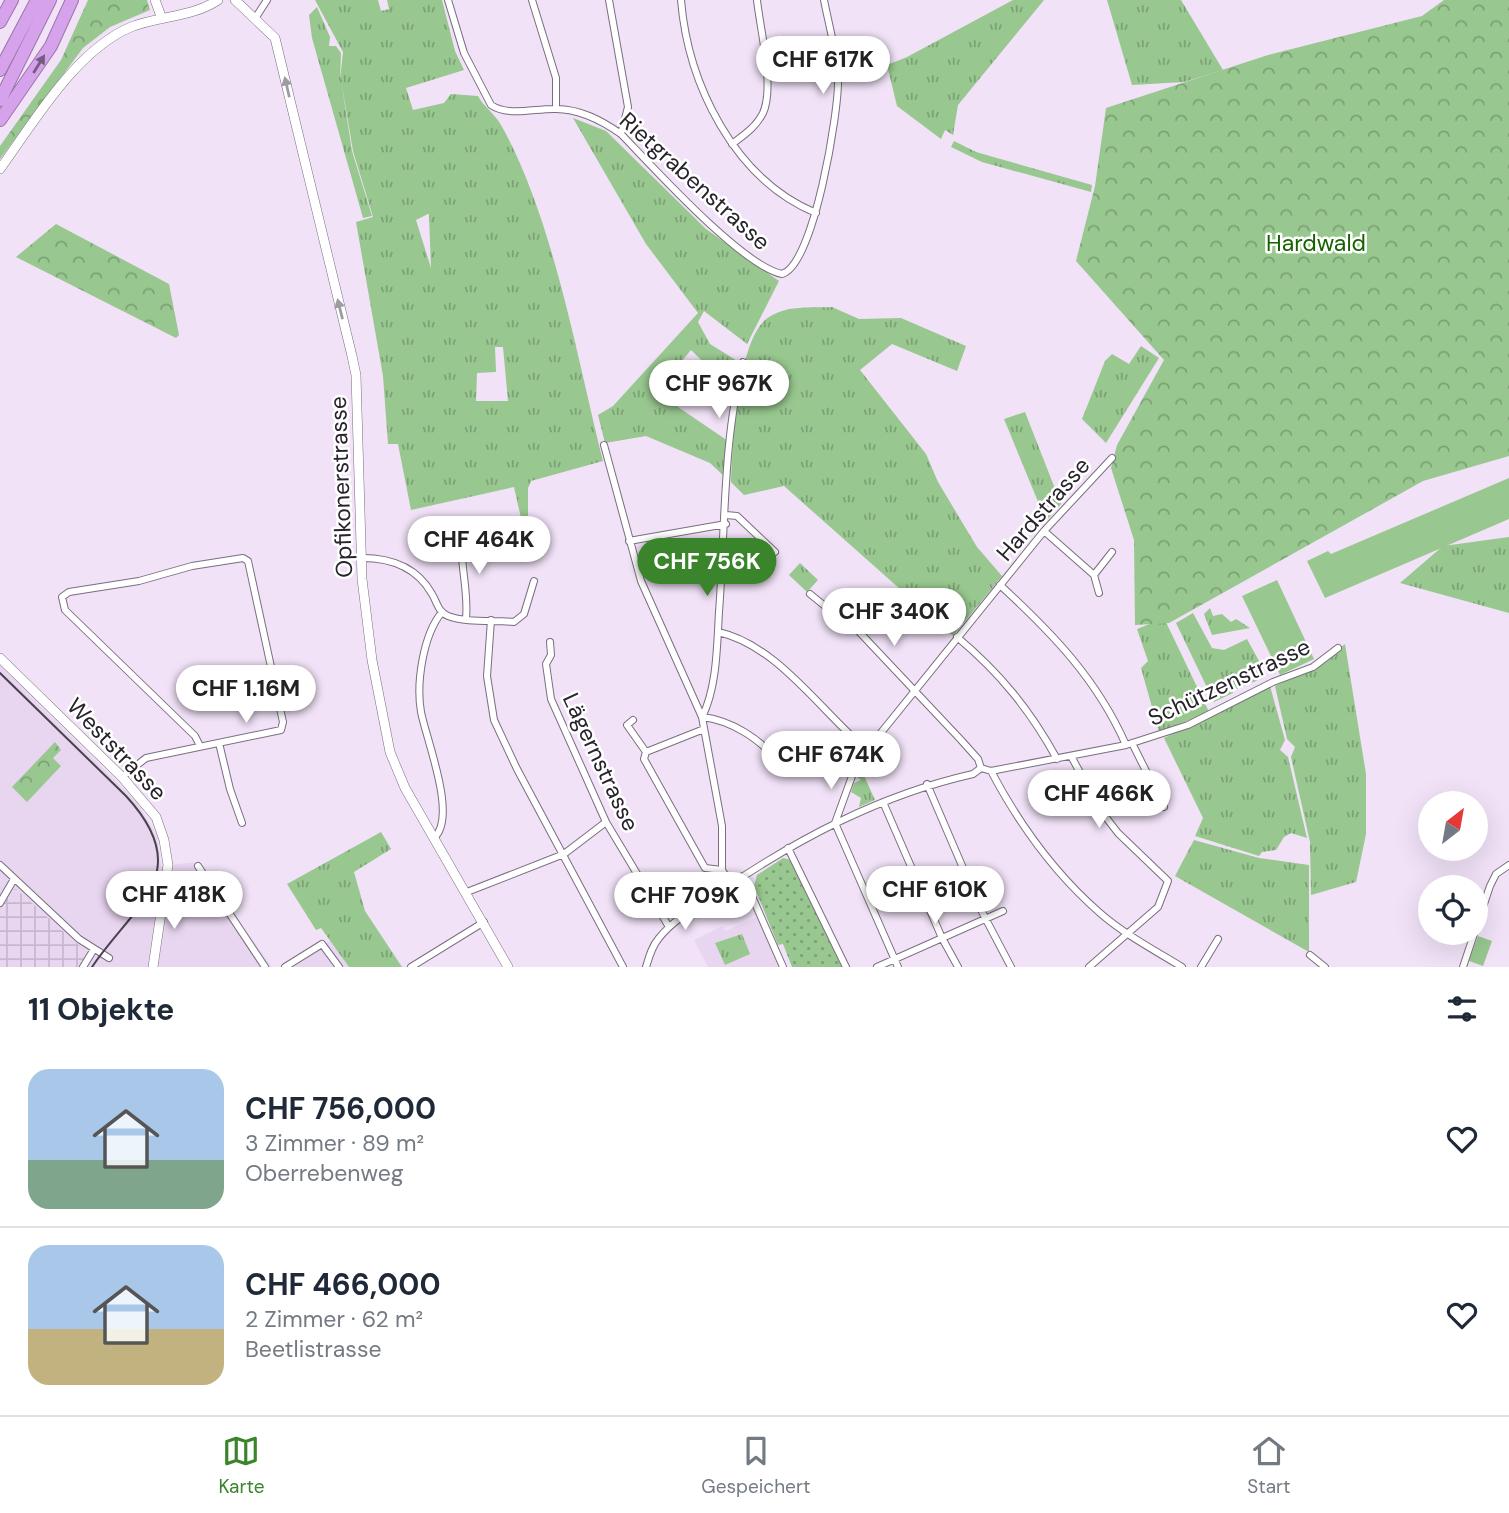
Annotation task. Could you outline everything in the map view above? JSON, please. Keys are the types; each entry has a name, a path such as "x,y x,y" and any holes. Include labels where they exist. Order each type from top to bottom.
{"highway":[{"path":"0,22 12,0"},
{"path":"0,70 37,0"},
{"path":"0,100 50,0"},
{"path":"0,120 46,54 72,0"}],"street":[{"path":"155,0 162,19"},
{"path":"0,169 73,73 97,47 129,28 200,10 218,0"},
{"name":"Opfikonerstrasse","path":"235,0 272,32 277,43 356,375 362,558 368,632 390,752 405,788 508,967"},
{"path":"256,17 267,0"},
{"name":"Rietgrabenstrasse","path":"448,0 464,52 491,105 508,111 556,108 594,117 621,134 716,229 761,264 782,274 794,265 816,213"},
{"path":"532,0 556,78 556,108"},
{"path":"609,0 627,96 627,118 621,134"},
{"path":"681,0 683,27 699,84 733,144 774,186 816,213 822,192 838,82 824,0"},
{"path":"733,144 758,121 766,104 757,0"},
{"path":"702,718 708,705 718,632 734,407 743,362"},
{"path":"604,445 641,580 702,718 722,826 722,870 731,884"},
{"name":"Hardstrasse","path":"835,823 855,768 867,750 1044,531 1112,458"},
{"path":"726,514 737,516 775,552"},
{"path":"629,541 726,524"},
{"path":"463,531 461,542 468,598 466,618"},
{"path":"1044,531 1094,575 1099,593"},
{"path":"1094,575 1112,552"},
{"path":"362,558 379,557 404,566 425,584 442,612 449,617 514,622 520,618 534,581"},
{"path":"122,777 146,758 281,730 283,722 249,565 243,558 65,594 61,603 65,610 195,736 200,746"},
{"path":"1000,585 1076,659 1100,693 1129,744"},
{"path":"810,594 831,614 836,615 839,621 848,620"},
{"path":"646,967 658,939 669,928 788,848 883,802 927,784 973,774 981,768 978,759 848,620 849,615 845,609 838,610 836,615"},
{"path":"434,838 442,828 440,789 434,754 422,712 419,685 423,660 442,612"},
{"path":"491,620 487,676 494,720 517,769 623,967"},
{"path":"718,632 765,656 814,695 867,750"},
{"path":"957,638 987,662 1017,694 1037,722 1057,759"},
{"name":"Lägernstrasse","path":"550,642 551,655 546,664 551,699 606,822 669,928"},
{"name":"Schützenstrasse","path":"981,768 990,771 1057,759 1129,744 1188,725 1273,682 1313,667 1338,648"},
{"name":"Weststrasse","path":"0,659 122,777 156,817 167,854 153,967"},
{"path":"702,718 718,719 746,734 770,751 778,763"},
{"path":"633,720 627,725 646,752"},
{"path":"646,752 704,729"},
{"path":"219,743 230,789 242,823"},
{"name":"Schützenstrasse","path":"1129,744 1164,807"},
{"path":"646,752 644,759 701,862 709,870 722,870"},
{"path":"1071,756 1101,811 1118,833 1168,881 1158,907 1089,967"},
{"path":"990,771 1013,811 1050,861 1101,914 1182,967"},
{"path":"927,784 985,918 1011,967"},
{"path":"883,802 942,938 958,967"},
{"path":"467,892 564,854 606,822"},
{"path":"835,823 898,967"},
{"path":"788,848 846,967"},
{"path":"0,865 79,939 109,958"},
{"path":"198,866 265,967"},
{"path":"1464,967 1490,886 1496,874 1509,866"},
{"path":"743,877 783,967"},
{"path":"0,903 15,878"},
{"path":"877,967 1003,911"},
{"path":"411,967 484,922"},
{"path":"1201,967 1218,939"},
{"path":"285,967 322,944 339,967"},
{"path":"83,967 94,949"},
{"path":"1310,955 1325,967"}],"shaded area":[{"path":"0,666 137,802 157,836 161,866 197,862 272,967 0,967"},
{"path":"16,889 84,950 86,955 79,967 0,967 0,909 11,891"},
{"path":"757,917 778,967 708,967 694,940 722,926 726,931"},
{"path":"331,940 349,967 291,967"}],"green space":[{"path":"88,0 147,0 150,10 110,27 83,48 0,159 0,146 61,60"},
{"path":"315,0 378,0 381,11 389,9 387,0 442,0 455,51 464,70 406,88 413,110 444,103 451,94 478,96 501,125 535,202 562,289 603,461 531,481 528,488 528,518 521,518 514,487 411,510 398,444 388,444 383,376 356,222 373,217 353,151 341,80 352,151 372,216 363,218 312,38 309,15 317,7 330,37 329,46 336,46 341,53 340,80 343,52","holes":["429,214 431,268 416,220","495,347 503,347 508,401 476,401 477,373 496,372"]},
{"path":"1013,0 1044,0 958,105 953,135 945,130 941,139 897,106 887,65"},
{"path":"1107,0 1181,0 1223,70 1184,82 1132,85"},
{"name":"Hardwald","path":"1444,0 1509,0 1509,456 1423,481 1169,623 1135,625 1134,540 1111,468 1117,445 1164,360 1076,261 1095,186 1106,108 1268,55 1422,16"},
{"path":"573,118 606,131 706,229 779,281 747,344 704,311 698,322 710,344 739,362 733,391 691,350 656,392 728,441 726,478 710,463 646,436 605,443 598,415 613,406 698,313 646,244"},
{"path":"954,141 976,152 1092,185 1091,192 982,162 951,147"},
{"path":"56,224 169,284 179,335 176,338 16,257"},
{"path":"832,307 859,319 901,318 966,346 957,371 892,344 860,370 926,454 938,482 977,547 1002,576 953,636 784,486 744,495 731,482 743,368 758,328 776,313 799,308"},
{"path":"1141,346 1159,358 1106,443 1082,419 1105,361 1112,354 1129,364"},
{"path":"1025,412 1061,504 1046,521 1004,419"},
{"path":"1509,478 1509,519 1325,598 1307,561 1328,551 1331,554"},
{"path":"1509,537 1509,613 1400,583 1443,546"},
{"path":"800,563 818,580 807,592 789,575"},
{"path":"1277,580 1314,659 1280,675 1242,596"},
{"path":"1210,608 1213,616 1222,614 1231,622 1236,619 1250,628 1212,635 1204,614"},
{"path":"1193,613 1212,648 1224,650 1247,639 1259,661 1255,664 1263,678 1237,689 1233,684 1230,685 1233,693 1214,702 1176,623"},
{"path":"1164,618 1209,712 1159,732 1141,668 1148,661 1137,629"},
{"path":"1345,644 1366,774 1366,834 1356,882 1311,895 1310,842 1291,757 1295,747 1287,739 1275,686 1314,669"},
{"path":"1270,686 1285,740 1280,750 1288,757 1307,838 1291,833 1284,837 1276,850 1262,852 1259,856 1195,836 1203,818 1164,738"},
{"path":"55,742 61,750 53,758 61,766 27,802 12,787"},
{"path":"861,769 875,800 859,807 861,798 851,792 854,783 861,780 857,777"},
{"path":"381,832 391,849 354,872 365,911 402,967 349,967 321,928 316,930 287,884"},
{"path":"1194,840 1259,858 1309,865 1309,952 1175,876"},
{"path":"783,858 791,860 842,967 792,967 783,944 778,945 754,886 757,875"},
{"path":"742,934 750,954 725,965 715,943"},
{"path":"1488,940 1492,941 1483,966 1469,961 1475,945 1488,945"}],"tram line":[{"path":"0,673 126,796 147,823 157,846 158,868 151,887 140,906 92,967"}]}
